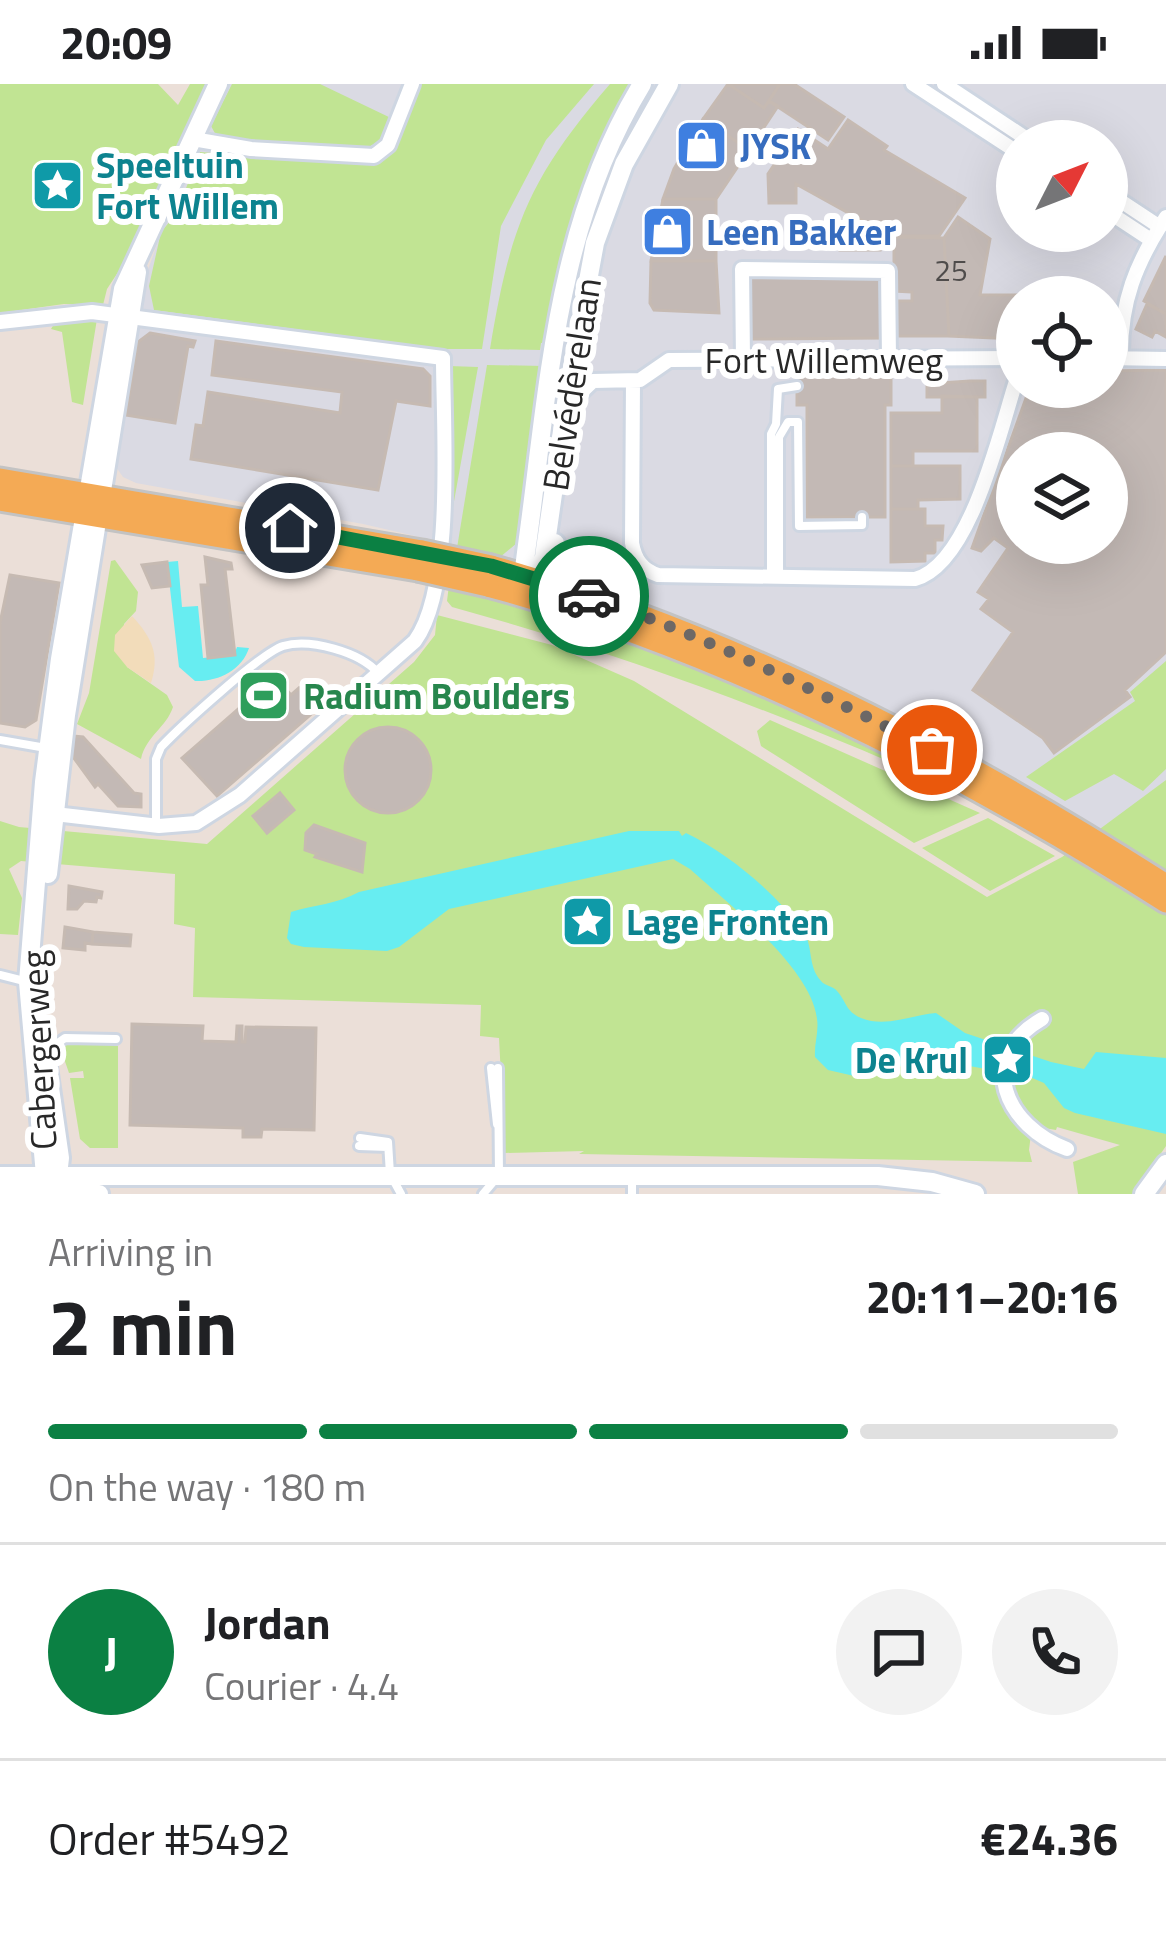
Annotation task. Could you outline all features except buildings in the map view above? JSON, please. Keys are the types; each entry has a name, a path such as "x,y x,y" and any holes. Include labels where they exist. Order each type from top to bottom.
{"main road":[{"name":"Cabergerweg","path":"53,1181 28,982 54,749 124,315 137,261 218,84"},
{"name":"Belvédèrelaan","path":"530,584 569,258 604,154 642,84"},
{"name":"Belvédèrelaan","path":"530,584 568,389 573,391 586,283 600,225 624,164 669,84"},
{"path":"573,391 555,556 558,567 583,594"},
{"path":"0,479 93,506"},
{"path":"0,500 93,506 420,561 583,594 774,672 932,750 1067,833 1166,902"},
{"path":"530,584 832,719 1067,833 1166,871"},
{"path":"1102,843 1166,885"},
{"name":"Cabergerweg","path":"44,863 38,983 53,1181"},
{"path":"1144,1194 1166,1164"},
{"path":"188,1174 199,1194"},
{"path":"0,1192 53,1181 188,1174 389,1174 499,1175 632,1185 878,1176 932,1182 975,1194"},
{"path":"1159,1194 1166,1174"},
{"path":"0,1175 53,1181 99,1194"}],"street":[{"path":"193,139 251,149 374,156 388,145 412,84"},
{"path":"913,84 996,138"},
{"path":"944,84 998,120"},
{"path":"1128,207 1159,228"},
{"path":"1128,218 1159,228"},
{"path":"1128,290 1159,228"},
{"path":"742,359 742,269 888,271 889,359"},
{"path":"0,322 62,312 124,315 443,358 444,485 434,587 421,633 227,805 196,823 48,821"},
{"name":"Fort Willemweg","path":"573,391 593,381 642,379 669,360 996,358"},
{"path":"1128,358 1166,359"},
{"path":"633,380 632,543 640,564 658,575 915,580 940,568 956,548 1007,408"},
{"path":"1042,1019 1013,1047 1005,1087 1011,1107 1026,1127 1067,1149"}],"lane":[{"path":"775,577 771,434 778,389 797,386"},
{"path":"775,577 779,437 788,422 798,422 799,526 862,525 862,517"},
{"path":"156,826 160,747 276,649 298,644 326,649 368,663 379,674"},
{"path":"0,740 54,749"},
{"path":"0,975 28,982"},
{"path":"44,1053 65,1038 116,1039"},
{"path":"483,1194 499,1175 494,1068"},
{"path":"360,1142 384,1139 389,1174 401,1194"}],"shaded area":[{"path":"227,84 1166,84 1166,864 1006,778 647,605 502,556 123,477 114,464 141,289 167,217"}],"green space":[{"path":"0,84 158,84 178,105 190,84 213,84 103,305 64,304 0,313"},
{"path":"232,84 320,84 393,119 381,140 360,152 217,137 211,126"},
{"path":"421,84 594,84 546,140 501,226 482,349 443,349 154,310 149,286 161,232 176,214 200,152 364,165 377,161 402,134"},
{"path":"610,84 634,84 582,189 549,343 541,343 540,350 490,349 506,269 527,206 560,148"},
{"path":"57,319 97,319 83,405 72,402 62,332 51,329"},
{"path":"487,365 544,366 517,543 499,558 457,548"},
{"path":"449,366 478,367 448,535"},
{"path":"115,560 138,592 136,611 124,624 127,667 167,695 173,707 141,759 77,724 89,693 111,561"},
{"path":"449,585 581,623 709,671 835,728 956,791 707,689 452,607 447,601"},
{"path":"437,615 552,645 634,681 987,897 1062,857 1166,780 1166,1146 1133,1194 1078,1194 1073,1162 1120,1145 1057,1127 1032,1126 1032,1162 505,1153 499,1038 480,1036 481,1005 193,997 195,928 174,924 175,874 21,861 9,869 22,898 18,935 0,934 0,821 19,827 207,844 414,662 435,635"},
{"path":"1166,661 1166,769 1143,791 1114,774 1065,801 1026,777 1135,701 1130,692"},
{"path":"770,720 980,813 914,843 761,746 757,731"},
{"path":"988,818 1055,856 990,891 922,848"},
{"path":"96,1040 118,1046 118,1148 90,1148 80,1139 70,1078 84,1078 83,1071 69,1073 59,1044"}],"sand":[{"path":"132,616 152,647 151,683 114,651 115,635"}],"water":[{"path":"178,561 182,607 198,606 203,658 234,655 237,647 249,648 241,663 220,677 195,681 179,667 167,562"},
{"path":"629,831 686,833 749,875 802,929 821,981 835,989 861,1018 889,1021 936,1013 965,1033 1084,1069 1096,1052 1166,1058 1166,1134 1075,1113 1064,1108 1044,1083 1030,1077 925,1058 863,1078 828,1070 815,1057 817,1019 800,978 745,918 673,859 449,909 387,951 304,947 287,938 291,912 359,892"}],"way so far":[{"path":"589,596 774,672 932,750"}],"place":[{"name":"JYSK","path":"701,145"},
{"name":"Speeltuin Fort Willem","path":"57,185"},
{"name":"Leen Bakker","path":"667,231"},
{"name":"Radium Boulders","path":"264,695"},
{"name":"Lage Fronten","path":"587,921"},
{"name":"De Krul","path":"1007,1059"}],"route":[{"path":"290,528 491,566 589,596"}]}
